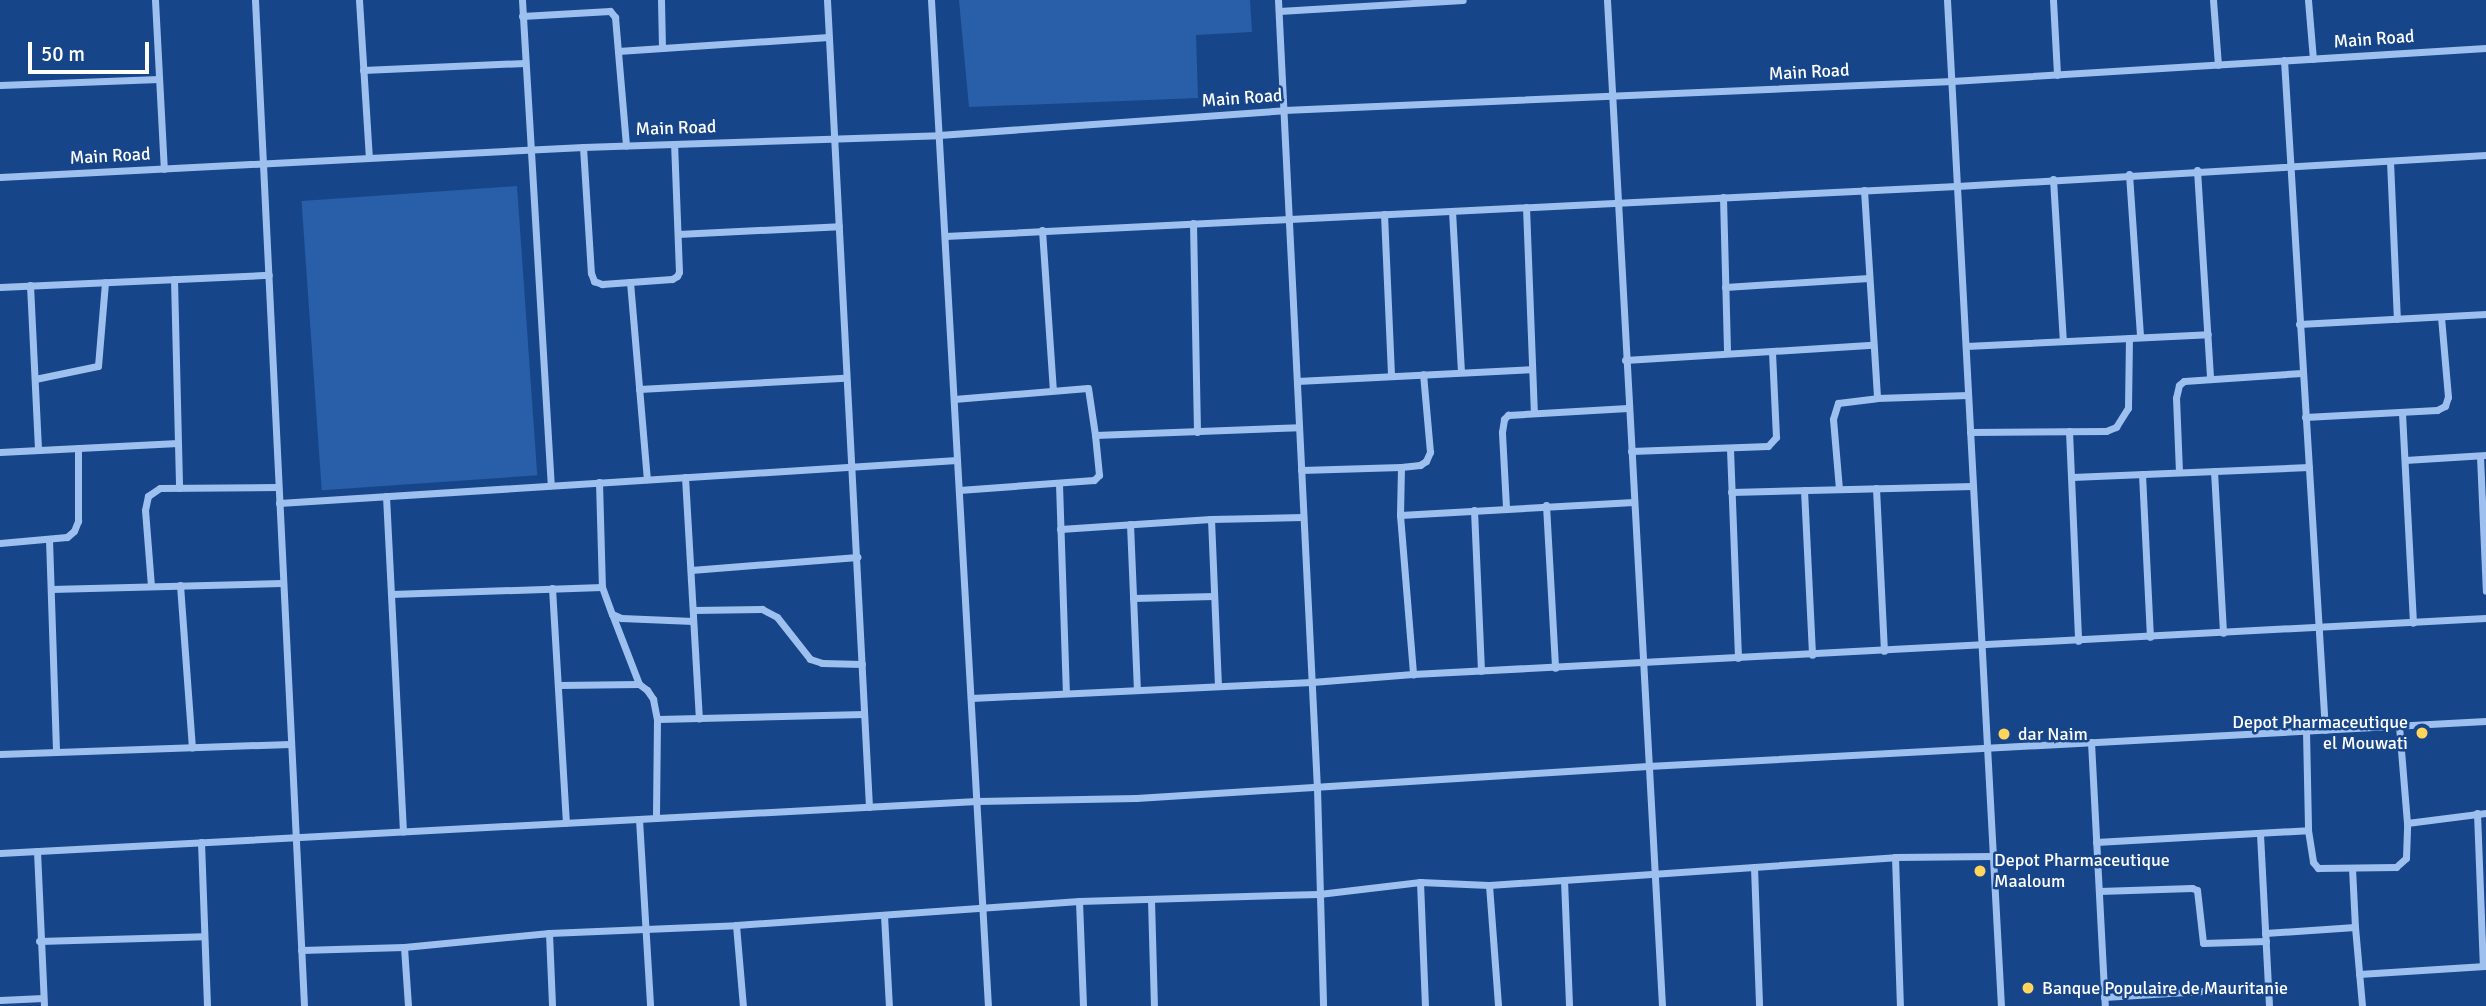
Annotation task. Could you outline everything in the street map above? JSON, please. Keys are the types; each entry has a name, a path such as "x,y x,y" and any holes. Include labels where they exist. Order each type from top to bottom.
{"street":[{"path":"155,0 164,169"},
{"path":"255,0 289,744 304,1006"},
{"path":"359,0 369,158"},
{"path":"522,0 551,485"},
{"path":"661,0 662,48"},
{"path":"827,0 869,807"},
{"path":"931,0 988,1006"},
{"path":"1278,0 1317,788 1323,1006"},
{"path":"1279,11 1370,3 1463,0"},
{"path":"1607,0 1662,1006"},
{"path":"1947,0 2001,1006"},
{"path":"2053,0 2057,75"},
{"path":"2213,0 2218,65"},
{"path":"2308,0 2313,59"},
{"path":"522,16 610,11 615,17 626,146"},
{"path":"618,51 829,37"},
{"name":"Main Road","path":"0,177 583,147 939,135 1284,110 1952,81 2486,48"},
{"path":"2284,60 2325,730"},
{"path":"363,70 525,63"},
{"path":"0,85 159,79"},
{"path":"583,147 591,273 594,281 602,284 673,279 677,276 674,144"},
{"path":"945,236 1957,186 2486,155"},
{"path":"2390,161 2397,319"},
{"path":"2197,170 2210,378"},
{"path":"2129,174 2140,337"},
{"path":"2053,179 2063,341"},
{"path":"1864,190 1877,398"},
{"path":"1723,197 1727,353"},
{"path":"1526,207 1534,412"},
{"path":"1452,211 1461,372"},
{"path":"1384,214 1391,376"},
{"path":"1193,223 1196,432"},
{"path":"678,234 839,226"},
{"path":"1042,230 1053,390"},
{"path":"0,287 269,275"},
{"path":"1725,287 1870,278"},
{"path":"174,279 179,488"},
{"path":"35,379 98,366 105,282"},
{"path":"630,282 647,479"},
{"path":"30,285 38,450"},
{"path":"2300,324 2486,314"},
{"path":"2305,417 2437,410 2445,406 2448,397 2441,317"},
{"path":"1966,346 2208,334"},
{"path":"1970,432 2106,431 2123,419 2128,408 2129,338"},
{"path":"1625,360 1873,345"},
{"path":"1631,451 1768,446 1776,437 1772,352"},
{"path":"1297,382 1531,369"},
{"path":"2179,472 2177,391 2184,382 2302,373"},
{"path":"1301,470 1401,467 1420,465 1426,461 1430,452 1423,374"},
{"path":"639,388 845,378"},
{"path":"954,399 1083,387 1090,390 1099,475 1088,482 959,489"},
{"path":"1839,489 1834,410 1838,403 1877,398 1968,395"},
{"path":"1506,507 1504,419 1513,413 1628,408"},
{"path":"2402,412 2413,623"},
{"path":"1095,435 1299,427"},
{"path":"2069,431 2078,641"},
{"path":"0,452 178,443"},
{"path":"0,543 67,537 78,521 78,448"},
{"path":"1730,449 1738,659"},
{"path":"2405,460 2483,456 2486,592"},
{"path":"279,503 957,460"},
{"path":"1401,467 1400,515 1413,674"},
{"path":"2072,477 2309,467"},
{"path":"2214,471 2223,634"},
{"path":"2142,474 2150,637"},
{"path":"685,477 699,719"},
{"path":"599,482 602,587 639,684 653,699 657,719 656,818"},
{"path":"1059,484 1066,693"},
{"path":"151,586 145,510 148,496 160,488 278,486"},
{"path":"1731,492 1973,486"},
{"path":"1876,488 1884,651"},
{"path":"1804,490 1812,655"},
{"path":"386,496 403,832"},
{"path":"1400,515 1506,507 1634,502"},
{"path":"1546,505 1555,668"},
{"path":"1474,510 1481,671"},
{"path":"1060,529 1211,519 1303,517"},
{"path":"1211,519 1218,686"},
{"path":"1129,524 1137,690"},
{"path":"49,539 57,752"},
{"path":"691,569 857,557"},
{"path":"51,589 282,583"},
{"path":"180,585 192,748"},
{"path":"391,594 602,587"},
{"path":"552,588 566,823"},
{"path":"1133,598 1214,596"},
{"path":"693,610 762,609 777,617 810,659 822,663 862,664"},
{"path":"612,614 621,618 693,621"},
{"path":"971,698 2319,629 2486,618"},
{"path":"559,685 639,684"},
{"path":"657,719 864,714"},
{"path":"0,853 977,801 1136,798 1648,766 2486,721"},
{"path":"2306,731 2308,830 2314,862 2318,868 2396,867 2406,858 2407,823 2399,726"},
{"path":"2091,742 2104,1002 2269,987"},
{"path":"0,754 289,744"},
{"path":"2359,974 2484,966 2482,813 2407,823"},
{"path":"639,819 650,1006"},
{"path":"2096,842 2308,830"},
{"path":"2260,834 2269,1006"},
{"path":"201,842 207,1006"},
{"path":"0,1000 43,1002 37,851"},
{"path":"301,950 404,947 549,933 736,925 1079,901 1319,894 1420,882 1489,885 1895,857 1993,856"},
{"path":"1895,857 1900,1006"},
{"path":"1754,867 1759,1006"},
{"path":"2352,868 2362,1006"},
{"path":"1564,880 1569,1006"},
{"path":"1420,882 1425,1006"},
{"path":"1489,885 1498,1006"},
{"path":"2099,891 2197,890 2203,943 2355,927"},
{"path":"1151,900 1154,1006"},
{"path":"1079,901 1083,1006"},
{"path":"884,915 889,1006"},
{"path":"736,925 743,1006"},
{"path":"549,933 552,1006"},
{"path":"39,941 203,936"},
{"path":"404,947 408,1006"}],"shaded area":[{"path":"959,0 1250,0 1252,32 1196,35 1198,98 969,107"},
{"path":"517,186 537,475 322,490 302,201"}],"place":[{"name":"Depot Pharmaceutique el Mouwati","path":"2422,733"},
{"name":"dar Naim","path":"2004,734"},
{"name":"Depot Pharmaceutique Maaloum","path":"1980,871"},
{"name":"Banque Populaire de Mauritanie","path":"2028,988"}]}
